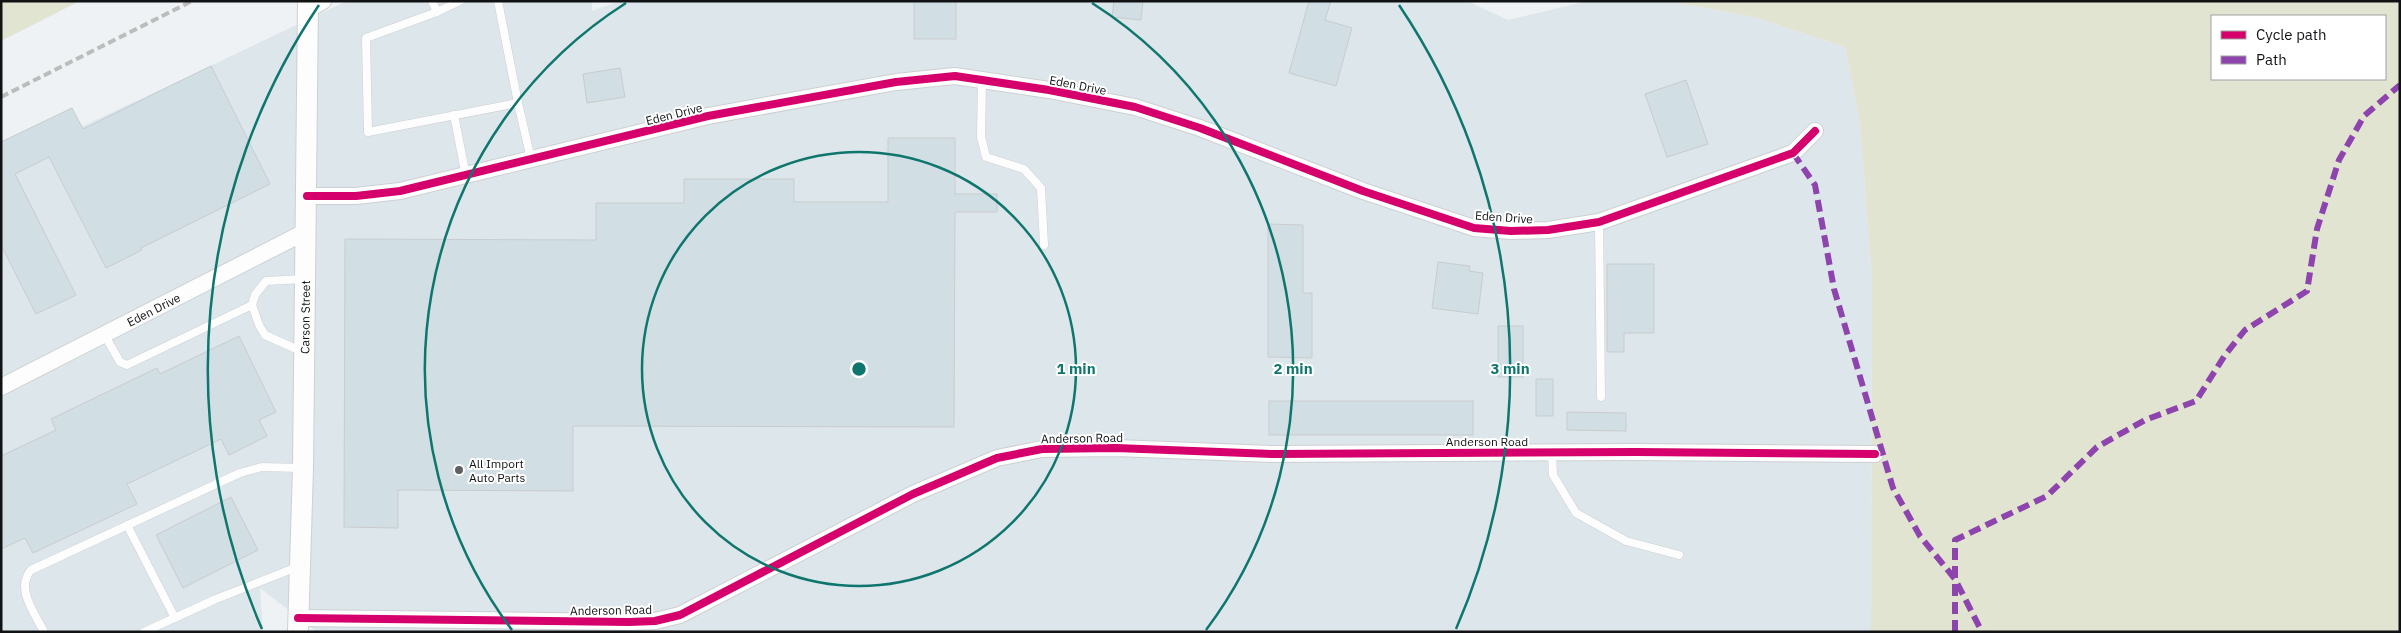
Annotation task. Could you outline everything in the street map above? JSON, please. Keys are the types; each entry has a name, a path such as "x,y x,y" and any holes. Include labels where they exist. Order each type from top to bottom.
{"street":[{"name":"Carson Street","path":"298,625 302,566 307,196 313,4"},
{"name":"Eden Drive","path":"307,196 356,196 400,191 532,161 708,116 896,82 955,76 1049,90 1136,108 1200,128 1363,191 1474,228 1511,231 1548,230 1599,222 1793,153 1815,131"},
{"name":"Eden Drive","path":"1,387 307,231"},
{"name":"Anderson Road","path":"298,625 629,622 680,615 913,494 998,458 1042,449 1116,448 1273,454 1552,452 1875,454"}],"lane":[{"path":"432,1 438,12"},
{"path":"460,1 438,12 366,38 368,132 518,103"},
{"path":"498,1 518,103 532,161"},
{"path":"982,80 981,137 986,157 1024,169 1041,188 1044,245"},
{"path":"454,115 466,176"},
{"path":"1599,222 1601,397"},
{"path":"305,352 265,335 258,325 252,305 255,295 266,281 306,279"},
{"path":"104,334 120,362 127,365 252,305"},
{"path":"1552,452 1553,476 1576,513 1626,541 1679,555"},
{"path":"44,632 23,588 25,578 31,570 240,473 262,467 303,468"},
{"path":"127,525 175,618"},
{"path":"144,632 258,581 302,566"}],"shaded area":[{"path":"347,1 592,1 592,11 619,1 1467,1 1508,20 1588,1 1668,1 1754,17 1845,47 1860,123 1872,278 1871,632 317,632 260,588 263,632 1,632 1,165"}],"green space":[{"path":"1,1 80,1 1,41"},
{"path":"1668,1 2400,1 2400,632 1871,632 1872,278 1860,123 1845,47 1754,17"}],"building":[{"path":"914,1 956,1 956,39 914,39"},
{"path":"1114,1 1143,1 1141,20 1112,17"},
{"path":"1309,1 1331,1 1325,20 1352,28 1336,86 1289,73"},
{"path":"211,66 270,184 141,248 142,250 106,268 49,157 15,174 76,295 36,314 1,245 1,142 72,108 83,129"},
{"path":"620,68 625,97 587,103 583,74"},
{"path":"1686,80 1708,144 1667,157 1645,94"},
{"path":"888,138 955,138 955,194 997,194 997,212 955,212 954,427 573,426 573,491 398,490 398,528 344,527 345,239 596,240 596,203 684,203 684,179 794,179 794,202 888,202"},
{"path":"1268,224 1303,225 1303,293 1312,293 1312,358 1268,357"},
{"path":"1438,262 1470,266 1469,271 1483,273 1478,314 1432,308"},
{"path":"1607,264 1654,264 1654,333 1624,333 1624,352 1607,352"},
{"path":"1498,326 1523,326 1523,377 1498,377"},
{"path":"239,336 276,412 259,420 267,436 229,455 221,439 127,484 137,504 33,553 25,538 1,549 1,456 56,430 51,419 157,368 160,374"},
{"path":"1536,379 1553,379 1553,416 1536,416"},
{"path":"1269,401 1473,401 1473,435 1269,435"},
{"path":"1567,412 1626,413 1626,431 1567,430"},
{"path":"231,497 258,550 183,588 156,535"}],"railway":[{"path":"1,97 192,1"}],"marked path":[{"path":"1955,632 1955,540 2047,496 2097,447 2145,420 2196,401 2225,355 2245,330 2307,291 2317,229 2339,160 2364,116 2400,85"},
{"path":"1793,153 1815,185 1834,289 1893,488 1920,536 1955,579 1982,632"}],"cycle path":[{"path":"307,196 356,196 400,191 708,116 896,82 955,76 1049,90 1135,107 1200,128 1363,191 1474,228 1511,231 1548,230 1599,222 1793,153 1815,131"},
{"path":"298,618 655,621 680,615 913,494 997,458 1042,449 1116,448 1273,454 1636,452 1875,454"}],"place":[{"name":"All Import Auto Parts","path":"459,470"}]}
